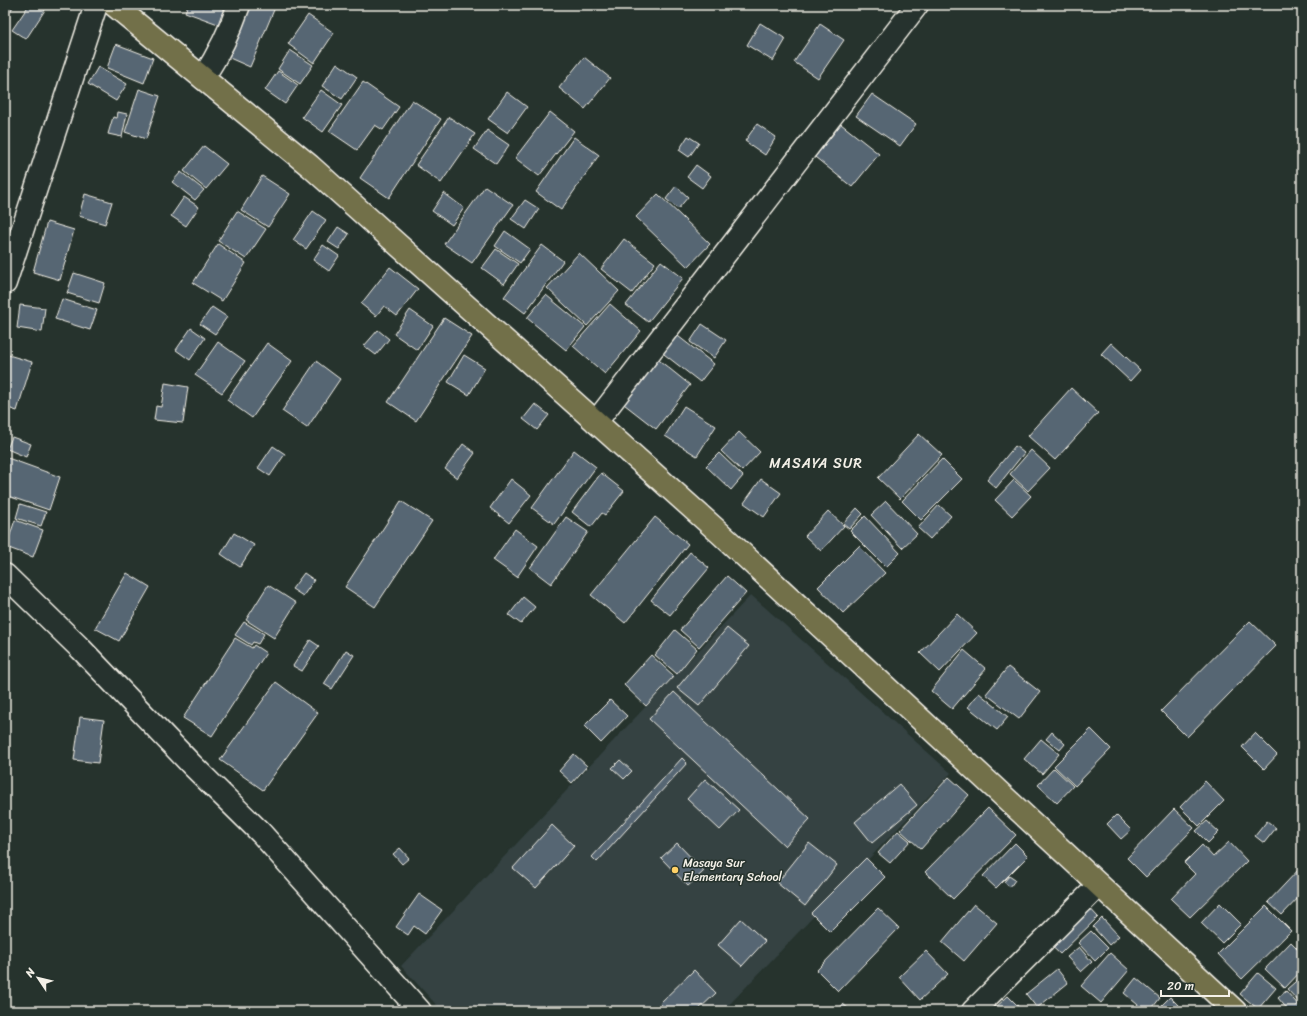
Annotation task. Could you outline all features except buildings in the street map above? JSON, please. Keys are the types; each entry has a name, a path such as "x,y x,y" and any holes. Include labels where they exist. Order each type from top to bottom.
{"main road":[{"path":"114,5 310,166 721,534 1235,1011"}],"street":[{"path":"5,283 96,5"},
{"path":"203,78 232,26 239,5"},
{"path":"596,422 917,5"},
{"path":"5,575 81,649 192,765 261,833 420,1011"},
{"path":"973,1011 1099,885"}],"shaded area":[{"name":"Masaya Sur Elementary School","path":"751,595 951,773 723,1011 442,1011 401,966"}],"place":[{"name":"Masaya Sur Elementary School","path":"675,870"}],"district":[{"name":"MASAYA SUR","path":"816,463"}]}
